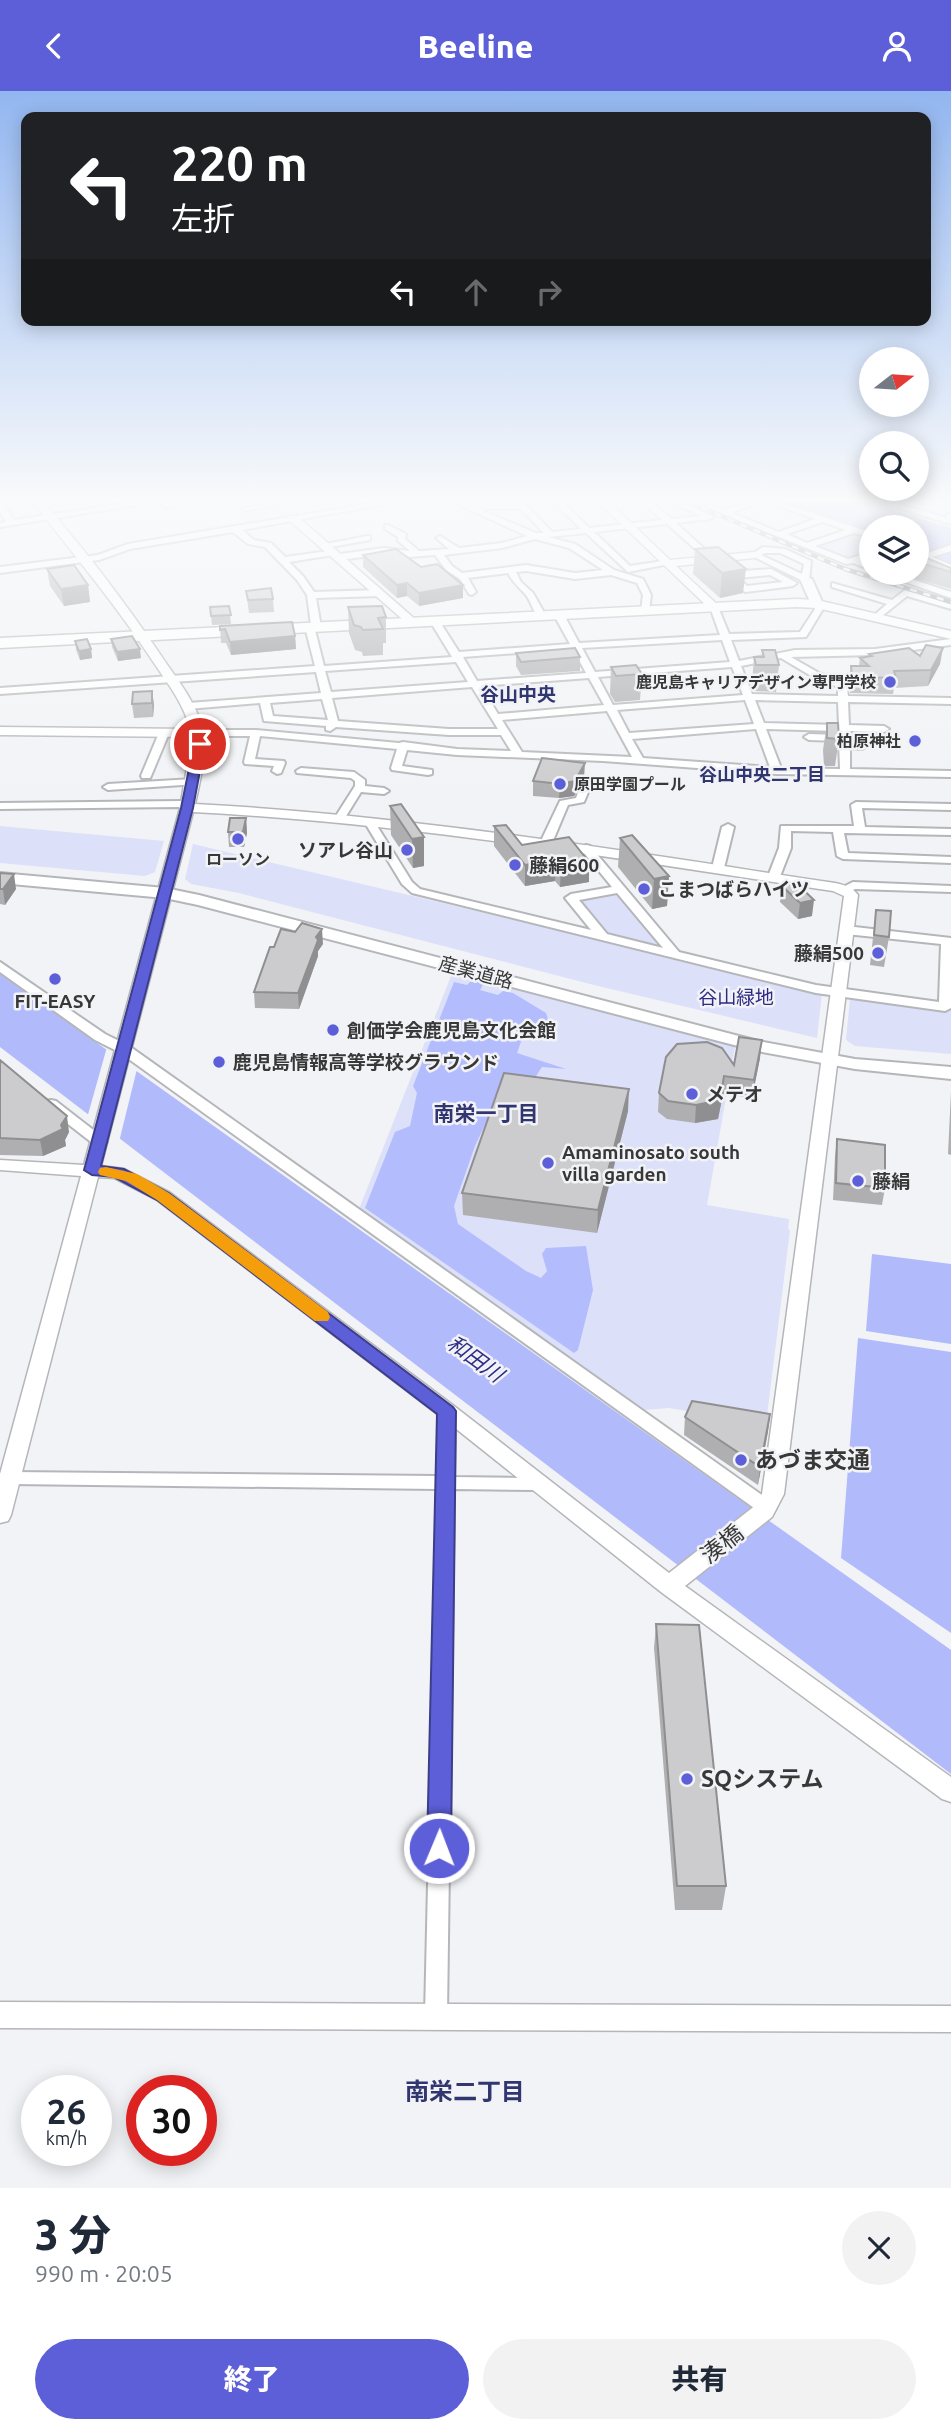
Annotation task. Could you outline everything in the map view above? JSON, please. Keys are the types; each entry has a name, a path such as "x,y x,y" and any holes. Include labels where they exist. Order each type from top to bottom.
{"highway":[{"path":"0,643 817,604 951,635"}],"main road":[{"path":"816,600 817,604"},
{"name":"産業道路","path":"0,870 166,889 830,1055 951,1073"},
{"name":"産業道路","path":"0,878 166,889"},
{"name":"産業道路","path":"830,1055 951,1063"}],"street":[{"path":"0,1515 5,1477 92,1170 199,753 198,733 188,706 117,600"},
{"path":"311,600 313,627 332,730"},
{"path":"388,600 412,622"},
{"path":"533,600 541,616"},
{"path":"645,611 646,600"},
{"path":"707,600 714,607 727,637 778,771"},
{"path":"884,600 894,603"},
{"path":"876,618 897,600"},
{"path":"929,600 951,606"},
{"path":"0,691 320,669 577,646 803,635 819,608 817,604"},
{"path":"559,615 639,761"},
{"path":"435,621 519,755"},
{"path":"789,635 795,653"},
{"path":"188,706 594,676 737,664 795,653 875,652 951,642"},
{"path":"782,655 816,675 843,685 845,773"},
{"path":"496,717 750,697 951,701"},
{"path":"265,701 268,719 403,745 778,771 951,774"},
{"path":"627,736 761,726 844,737 862,746"},
{"path":"809,737 844,737 884,729"},
{"path":"0,731 505,732"},
{"path":"146,776 164,733"},
{"path":"256,733 249,762 279,763 277,771"},
{"path":"403,745 396,768 428,772"},
{"path":"301,771 354,775 361,782 339,819"},
{"path":"108,787 193,782"},
{"path":"546,843 564,803 580,800 586,786"},
{"path":"358,789 384,791"},
{"path":"0,806 181,804 187,808 264,811 586,848 845,890 851,895 774,1494 765,1509 124,1049 100,1037 0,966"},
{"path":"860,829 856,805 951,807"},
{"path":"370,823 413,890 837,993 945,1007 947,941 846,930"},
{"path":"718,868 728,827"},
{"path":"773,879 785,848 785,828 951,832"},
{"path":"838,829 843,856 951,860"},
{"path":"586,848 676,956"},
{"path":"845,890 853,885 951,889"},
{"path":"604,938 571,898 619,889"},
{"path":"40,1095 100,1139"},
{"path":"0,1165 118,1173 163,1196 447,1411 537,1484 675,1582 951,1791"},
{"path":"436,2016 447,1411"},
{"path":"5,1477 537,1484"},
{"name":"湊橋","path":"675,1582 765,1509"},
{"path":"0,2015 951,2019"}],"green space":[{"path":"0,826 164,841 155,872 145,876 0,863"},
{"name":"谷山緑地","path":"193,844 822,993 817,1038 594,985 239,893 191,884 185,879"},
{"path":"614,891 658,943 653,945 603,933 576,900"},
{"path":"453,971 736,1041 707,1205 789,1219 790,1230 766,1424 669,1408 645,1410 359,1209"},
{"path":"850,999 951,1010 951,1054 855,1046 846,1040"}],"shaded area":[{"path":"472,980 480,981 483,985 480,990 498,995 503,991 513,993 546,1013 549,1023 545,1040 524,1033 517,1053 566,1069 542,1067 528,1088 493,1107 475,1146 454,1206 458,1224 526,1271 541,1278 547,1271 542,1254 546,1248 586,1246 593,1290 578,1350 574,1353 365,1208 395,1132 410,1126 417,1093 413,1086 454,982 467,985"}],"water":[{"name":"和田川","path":"0,974 951,1650 951,1774 0,1047"},
{"path":"872,1254 951,1264 951,1344 866,1331"},
{"path":"858,1338 951,1352 951,1633 841,1558"}],"pier":[{"path":"107,1047 137,1069 119,1142 87,1118"}],"building":[{"path":"229,606 231,615 211,616 210,607"},
{"path":"382,606 386,617 378,618 383,629 363,630 354,625 348,607"},
{"path":"292,622 295,636 230,642 225,629 220,630 220,626"},
{"path":"132,636 140,649 117,652 111,639"},
{"path":"87,639 91,649 79,651 75,641"},
{"path":"926,645 943,648 931,670 894,671 896,678 852,677 851,666 869,666 860,658 872,656 869,654 909,648 920,656"},
{"path":"575,648 580,657 521,662 516,653"},
{"path":"762,650 775,650 779,665 756,665 754,657 764,657"},
{"path":"636,665 642,674 616,676 611,667"},
{"path":"152,691 152,703 132,704 133,692"},
{"path":"827,723 838,723 839,739 827,738"},
{"path":"542,758 585,763 575,781 560,784 533,781"},
{"path":"401,804 424,837 412,839 390,806"},
{"path":"230,818 246,818 243,832 228,832"},
{"path":"506,825 522,845 569,837 589,862 561,867 556,860 525,865 494,826"},
{"path":"632,835 669,876 654,879 620,838"},
{"path":"0,873 14,874 3,889 0,889"},
{"path":"796,883 814,900 800,903 782,886"},
{"path":"876,910 891,911 889,937 874,935"},
{"path":"302,923 322,929 316,937 318,940 298,993 254,992 270,947 274,947 281,929 295,932"},
{"path":"739,1037 762,1040 754,1080 724,1076 720,1100 696,1105 668,1101 659,1093 666,1057 677,1044 707,1042 722,1048 734,1065"},
{"path":"0,1060 67,1116 61,1125 63,1129 40,1140 0,1138"},
{"name":"Amaminosato south villa garden","path":"504,1073 629,1089 598,1210 462,1193"},
{"path":"837,1139 885,1145 885,1188 836,1183"},
{"path":"692,1401 770,1414 760,1467 685,1417"},
{"name":"SQシステム","path":"656,1624 699,1625 726,1886 677,1886"}],"railway":[{"path":"944,600 951,602"}],"slow traffic":[{"path":"106,1172 131,1178 163,1196 322,1317"}],"place":[{"name":"鹿児島キャリアデザイン専門学校","path":"890,682"},
{"name":"柏原神社","path":"915,741"},
{"name":"原田学園プール","path":"560,784"},
{"name":"ローソン","path":"238,839"},
{"name":"ソアレ谷山","path":"407,850"},
{"name":"藤絹600","path":"515,865"},
{"name":"こまつばらハイツ","path":"644,889"},
{"name":"藤絹500","path":"878,953"},
{"name":"FIT-EASY","path":"55,979"},
{"name":"創価学会鹿児島文化会館","path":"333,1030"},
{"name":"鹿児島情報高等学校グラウンド","path":"219,1062"},
{"name":"メテオ","path":"692,1094"},
{"name":"Amaminosato south villa garden","path":"548,1163"},
{"name":"藤絹","path":"858,1181"},
{"name":"あづま交通","path":"741,1460"},
{"name":"SQシステム","path":"687,1779"}],"district":[{"name":"谷山中央","path":"518,694"},
{"name":"谷山中央二丁目","path":"762,775"},
{"name":"南栄一丁目","path":"486,1114"},
{"name":"南栄二丁目","path":"465,2092"}],"route":[{"path":"200,744 187,808 92,1170 118,1173 163,1196 447,1411 439,1848"}]}
